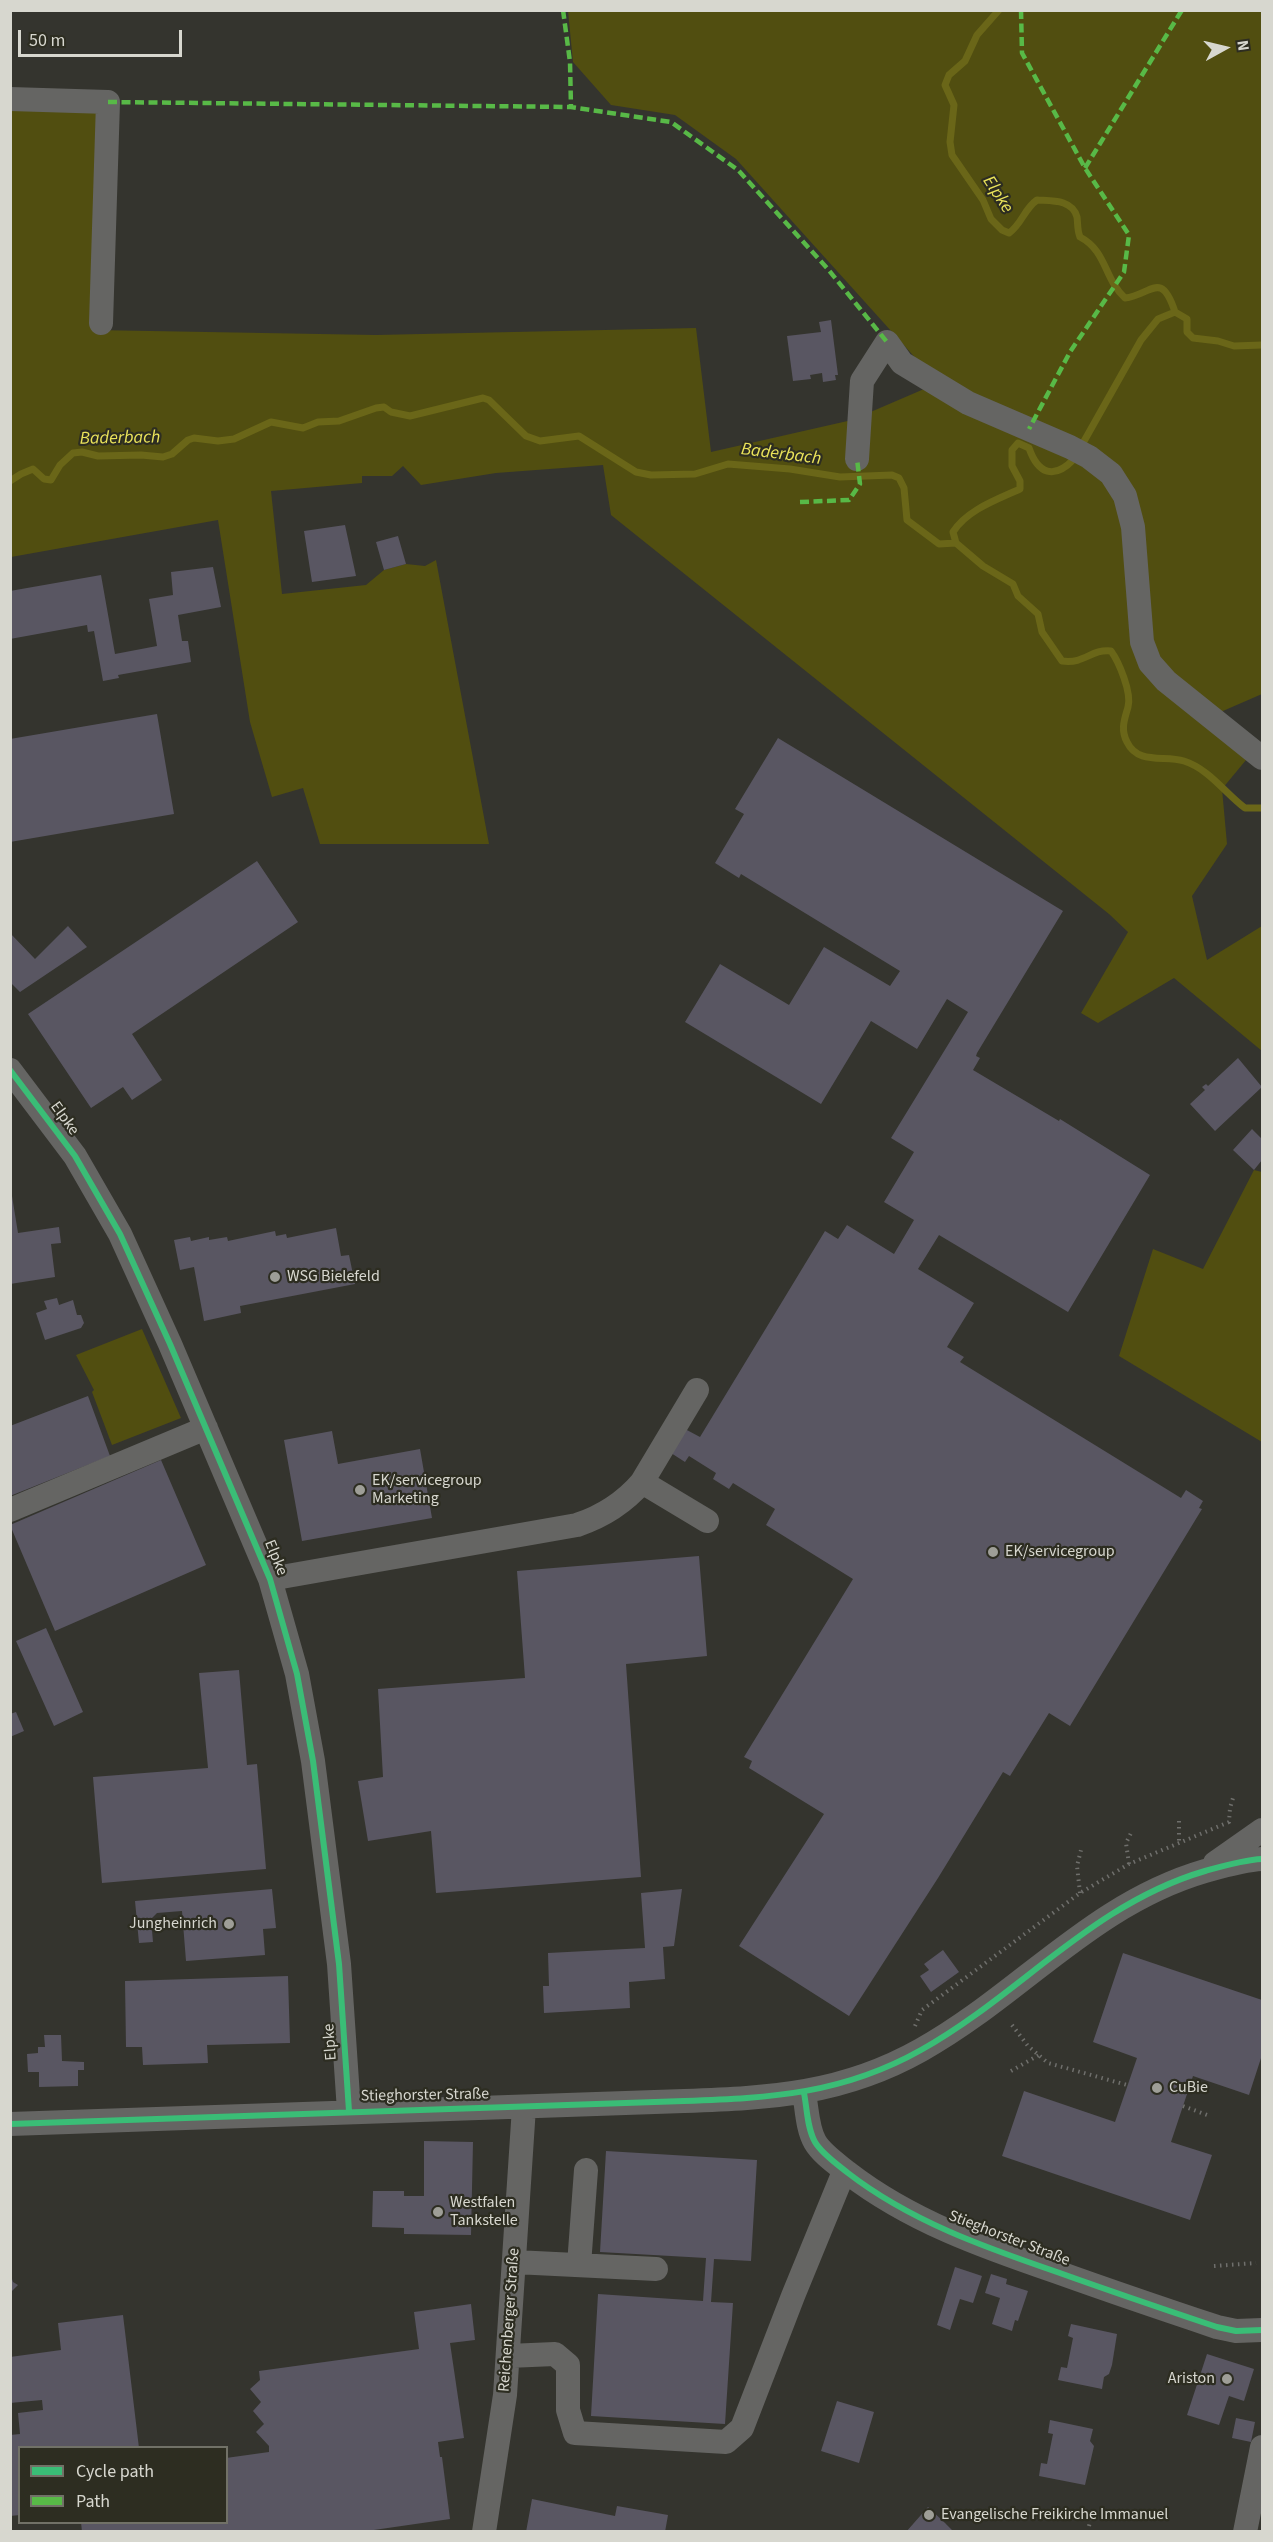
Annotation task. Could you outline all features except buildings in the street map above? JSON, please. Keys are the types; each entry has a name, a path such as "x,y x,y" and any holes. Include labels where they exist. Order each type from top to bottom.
{"street":[{"path":"10,99 108,102 101,323"},
{"path":"857,459 862,381 887,342 902,363 968,403 1079,452 1111,474 1125,496 1133,527 1142,642 1150,663 1166,681 1263,758"},
{"name":"Elpke","path":"10,1070 75,1156 120,1234 270,1579 297,1674 313,1761 338,1953 349,2111"},
{"path":"270,1579 578,1525 597,1518 616,1507 642,1482 697,1390"},
{"path":"10,1510 206,1428"},
{"path":"642,1482 706,1521"},
{"name":"Stieghorster Straße","path":"1200,1873 1263,1830"},
{"name":"Stieghorster Straße","path":"10,2124 756,2099 804,2093 863,2077 920,2050 978,2014 1061,1948 1116,1910 1163,1885 1200,1873 1263,1859"},
{"name":"Stieghorster Straße","path":"804,2093 815,2142 847,2172 912,2215 1004,2254 1216,2327 1236,2331 1263,2330"},
{"name":"Reichenberger Straße","path":"484,2532 505,2395 524,2107"},
{"path":"579,2265 586,2169"},
{"path":"508,2356 555,2354 568,2365 568,2410 575,2433 726,2442 742,2428 797,2285 841,2179 847,2172"},
{"path":"515,2262 656,2269"},
{"path":"1245,2532 1263,2447"}],"path":[{"path":"913,2036 922,2010 1080,1893 1129,1864 1229,1822 1233,1798"},
{"path":"1179,1821 1179,1842"},
{"path":"1129,1864 1126,1843 1131,1833"},
{"path":"1080,1893 1077,1866 1081,1850"},
{"path":"1012,2025 1028,2046 1048,2063 1127,2085"},
{"path":"1011,2071 1039,2055"},
{"path":"1183,2106 1207,2115"},
{"path":"1214,2266 1256,2263"},
{"path":"1089,2526 1093,2510"}],"shaded area":[{"path":"568,11 1262,11 1262,694 1216,714 1137,647 1251,754 1222,789 1227,844 1192,896 1207,960 1262,926 1262,1051 1174,978 1098,1023 1081,1013 1128,932 1109,914 611,515 603,465 496,473 421,485 403,466 392,476 362,476 362,483 271,491 282,594 366,585 384,570 406,564 425,566 436,560 489,844 320,844 303,788 272,797 250,722 218,520 11,557 11,104 99,105 94,330 376,335 696,328 711,452 852,420 938,383 736,159 675,115 611,105 573,62"},
{"path":"1254,1170 1262,1172 1262,1442 1119,1356 1153,1249 1203,1269"},
{"path":"142,1329 181,1418 112,1445 92,1392 94,1390 76,1355"}],"waterway":[{"name":"Elpke","path":"999,10 977,35 965,61 949,75 945,85 954,105 950,142 952,155 983,200 991,219 1002,230 1009,233 1037,200 1066,204 1071,207 1077,217 1080,237 1089,243 1101,257 1113,282 1125,298 1160,288 1165,291 1175,312"},
{"name":"Baderbach","path":"1175,312 1187,319 1187,332 1193,338 1218,341 1234,346 1262,345"},
{"name":"Baderbach","path":"956,543 953,532 966,518 983,506 1020,489 1020,481 1012,466 1012,450 1018,443 1029,448 1037,464 1047,471 1060,470 1074,459 1141,340 1158,319 1175,312"},
{"name":"Baderbach","path":"10,481 33,469 44,479 51,480 60,465 73,453 82,452 98,456 163,457 172,454 188,440 194,438 218,441 234,439 271,422 303,428 318,422 339,421 384,407 391,412 410,416 483,398 489,400 526,436 540,441 579,436 636,472 651,475 695,474 728,464 790,469 840,477 892,475 899,478 904,488 907,520 939,544 956,543"},
{"path":"956,543 983,566 1013,584 1018,596 1038,614 1042,632 1062,661 1077,660 1098,652 1111,651 1118,662 1128,694 1129,701 1123,728 1127,742 1132,749 1145,757 1176,759 1193,765 1209,775 1245,808 1262,808"}],"marked path":[{"path":"563,10 570,62 571,107"},
{"path":"1021,10 1022,53 1085,168 1129,235 1124,272 1070,352 1029,429"},
{"path":"1085,168 1182,10"},
{"path":"108,102 571,107 671,122 738,170 827,268 887,342"},
{"path":"800,502 849,500 860,484 857,459"}],"cycle path":[{"path":"10,1070 75,1156 120,1234 170,1344 270,1579 297,1674 313,1761 339,1964 349,2111"},
{"path":"10,2124 716,2100 777,2095 835,2085 892,2065 957,2028 1092,1927 1127,1905 1164,1886 1205,1871 1262,1859"},
{"path":"804,2093 810,2131 822,2151 872,2190 922,2219 1002,2253 1217,2327 1236,2331 1262,2330"}],"place":[{"name":"WSG Bielefeld","path":"275,1277"},
{"name":"EK/servicegroup Marketing","path":"360,1490"},
{"name":"EK/servicegroup","path":"993,1552"},
{"name":"Jungheinrich","path":"229,1924"},
{"name":"CuBie","path":"1157,2088"},
{"name":"Westfalen Tankstelle","path":"438,2212"},
{"name":"Ariston","path":"1227,2379"},
{"name":"Evangelische Freikirche Immanuel","path":"929,2515"}]}
